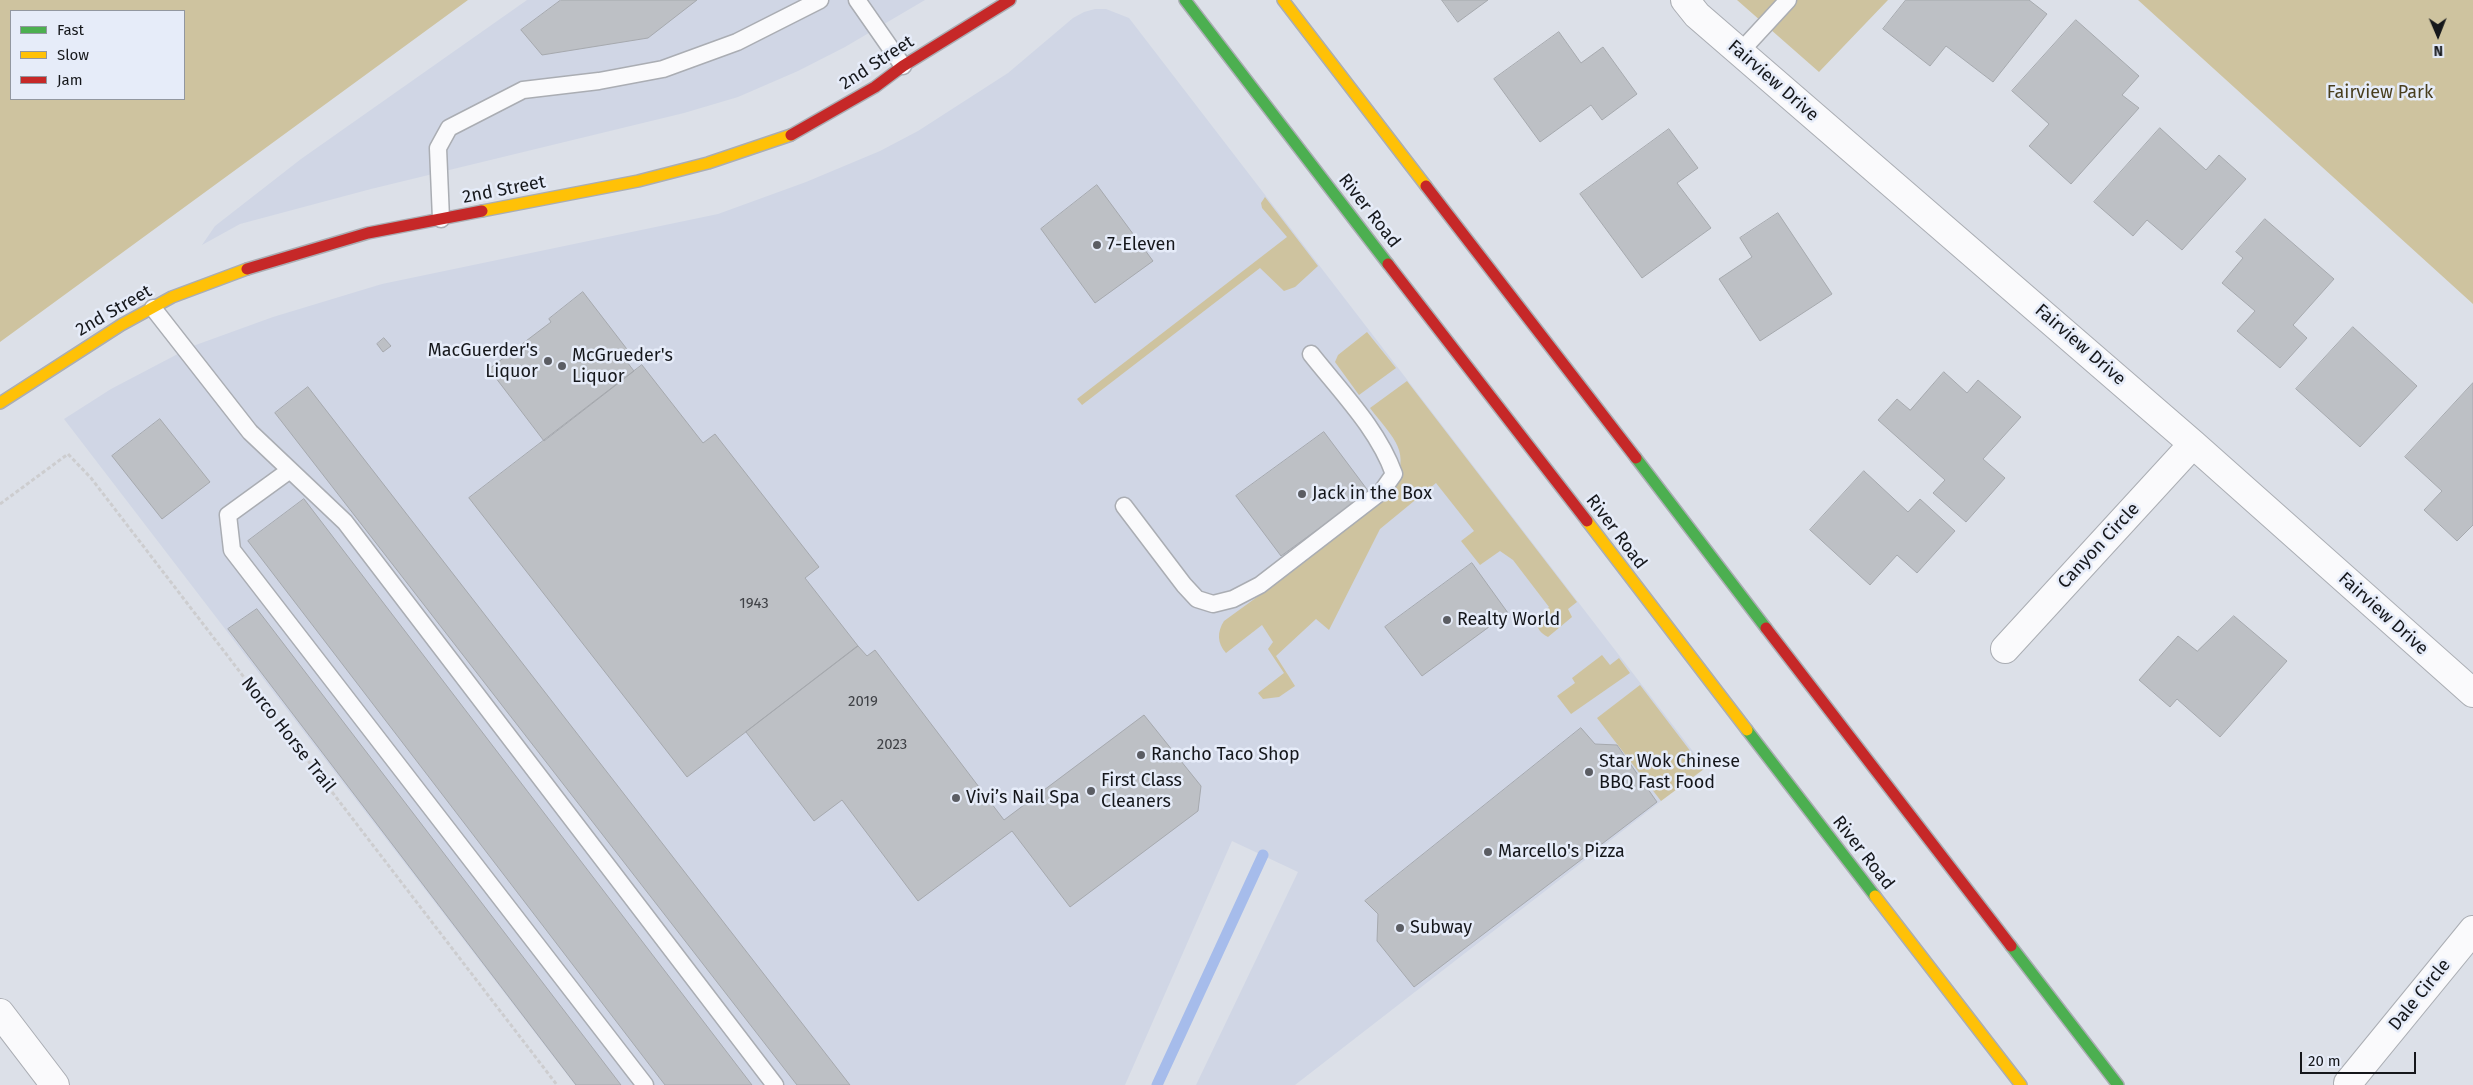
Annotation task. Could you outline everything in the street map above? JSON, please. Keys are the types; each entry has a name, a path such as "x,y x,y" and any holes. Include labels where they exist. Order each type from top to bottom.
{"main road":[{"name":"2nd Street","path":"0,404 105,335 172,297 256,265 368,233 638,181 708,163 793,134 875,87 903,66 1010,0"},
{"name":"River Road","path":"1185,0 2021,1085"},
{"path":"1283,0 2118,1085"}],"street":[{"name":"Fairview Drive","path":"1685,0 1697,15 2193,444 2473,694"},
{"name":"Canyon Circle","path":"2005,649 2193,444"},
{"name":"Dale Circle","path":"2348,1083 2473,930"},
{"path":"0,1013 54,1085"}],"lane":[{"path":"441,219 438,148 449,128 523,90 599,81 663,69 737,42 820,0"},
{"path":"857,0 903,66"},
{"path":"1740,52 1788,0"},
{"path":"153,308 250,432 345,522 775,1085"},
{"path":"1124,506 1184,585 1197,599 1214,604 1233,599 1260,585 1382,491 1394,474 1387,454 1312,354"},
{"path":"290,470 228,515 232,550 645,1085"}],"path":[{"name":"Norco Horse Trail","path":"0,504 68,454 91,478 557,1085"}],"shaded area":[{"path":"527,0 925,0 845,47 798,71 738,97 684,113 371,189 240,224 202,245 215,226 301,159"},
{"path":"1095,9 1106,9 1129,18 1705,767 1295,1085 1196,1085 1298,872 1232,841 1125,1085 575,1085 64,419 111,389 193,346 273,317 382,284 718,214 806,182 880,151 918,131 1008,73 1073,18"}],"green space":[{"path":"0,0 468,0 0,342"},
{"path":"1737,0 1888,0 1819,72"},
{"name":"Fairview Park","path":"2138,0 2473,0 2473,304"},
{"path":"1265,197 1318,266 1295,287 1284,291 1260,268 1082,405 1077,399 1287,237 1262,208 1261,203"},
{"path":"1367,332 1396,368 1359,395 1335,362 1338,355"},
{"path":"1407,381 1577,602 1568,609 1572,617 1548,637 1541,632 1535,619 1549,607 1513,560 1500,551 1480,565 1461,541 1474,531 1436,483 1380,529 1329,630 1316,619 1276,656 1295,686 1279,697 1263,699 1258,693 1284,673 1268,649 1273,642 1262,625 1226,653 1219,637 1222,625 1224,621 1297,568 1393,491 1401,465 1398,446 1370,408"},
{"path":"1602,655 1610,665 1619,658 1630,673 1571,714 1557,696 1575,683 1572,678"},
{"path":"1640,685 1704,769 1661,801 1597,718"}],"building":[{"path":"561,0 697,0 648,38 542,55 521,30"},
{"path":"1442,0 1488,0 1458,22"},
{"path":"1906,0 2029,0 2047,14 1993,82 1946,46 1930,66 1883,29"},
{"path":"2076,20 2139,76 2122,95 2139,108 2071,184 2029,146 2049,124 2012,91"},
{"path":"1559,32 1581,63 1603,47 1637,94 1602,120 1591,105 1540,142 1494,79"},
{"path":"2160,128 2206,170 2219,155 2246,179 2182,250 2147,220 2133,236 2094,202"},
{"path":"1669,129 1698,168 1677,183 1711,228 1642,278 1580,194"},
{"name":"7-Eleven","path":"1097,185 1153,261 1095,303 1041,229"},
{"path":"1778,213 1832,294 1760,341 1719,279 1752,257 1740,238"},
{"path":"2265,219 2334,279 2293,325 2307,338 2280,368 2237,331 2255,311 2222,283 2243,258 2236,252"},
{"name":"McGrueder's Liquor","path":"583,292 633,357 627,362 634,371 544,441 489,369 551,322 549,319"},
{"path":"2353,327 2417,386 2360,447 2296,389"},
{"path":"384,338 391,346 383,352 377,344"},
{"path":"642,365 703,443 715,434 819,567 805,578 858,646 687,777 469,498"},
{"path":"1944,372 1967,393 1978,380 2021,417 1983,459 2005,478 1966,522 1933,493 1945,480 1878,420 1897,399 1910,410"},
{"path":"2473,383 2473,525 2457,541 2424,510 2442,491 2405,457"},
{"path":"308,387 850,1085 797,1085 275,413"},
{"path":"160,419 210,482 162,519 112,456"},
{"name":"Jack in the Box","path":"1324,432 1369,492 1281,556 1236,496"},
{"path":"1864,471 1908,512 1920,499 1955,531 1917,573 1897,555 1870,585 1810,530"},
{"path":"304,499 752,1085 665,1085 248,541"},
{"name":"Realty World","path":"1472,563 1508,613 1422,676 1385,627"},
{"path":"257,609 621,1085 576,1085 228,629"},
{"path":"2234,616 2287,661 2220,737 2177,699 2170,707 2139,680 2178,636 2197,651"},
{"path":"858,646 867,656 875,650 1004,820 1144,715 1201,786 1198,811 1070,907 1012,831 918,901 842,800 814,821 746,732"},
{"path":"1581,728 1595,744 1617,745 1657,802 1414,987 1377,941 1378,914 1365,901"}],"waterway":[{"path":"1157,1085 1263,855"}],"traffic: fast":[{"path":"1185,0 1388,264"},
{"path":"1636,458 1766,628"},
{"path":"1747,730 1875,896"},
{"path":"2011,946 2118,1085"}],"traffic: slow":[{"path":"1283,0 1426,186"},
{"path":"482,211 638,181 708,163 791,135"},
{"path":"0,403 121,325 172,297 247,269"},
{"path":"1587,521 1747,730"},
{"path":"1875,896 2021,1085"}],"traffic: jam":[{"path":"791,135 875,87 903,66 1010,0"},
{"path":"1426,186 1636,458"},
{"path":"247,269 368,233 482,211"},
{"path":"1388,264 1587,521"},
{"path":"1766,628 2011,946"}],"place":[{"name":"7-Eleven","path":"1097,245"},
{"name":"MacGuerder's Liquor","path":"548,361"},
{"name":"McGrueder's Liquor","path":"562,366"},
{"name":"Jack in the Box","path":"1302,494"},
{"name":"Realty World","path":"1447,620"},
{"name":"Rancho Taco Shop","path":"1141,755"},
{"name":"Star Wok Chinese BBQ Fast Food","path":"1589,772"},
{"name":"First Class Cleaners","path":"1091,791"},
{"name":"Vivi’s Nail Spa","path":"956,798"},
{"name":"Marcello's Pizza","path":"1488,852"},
{"name":"Subway","path":"1400,928"}]}
